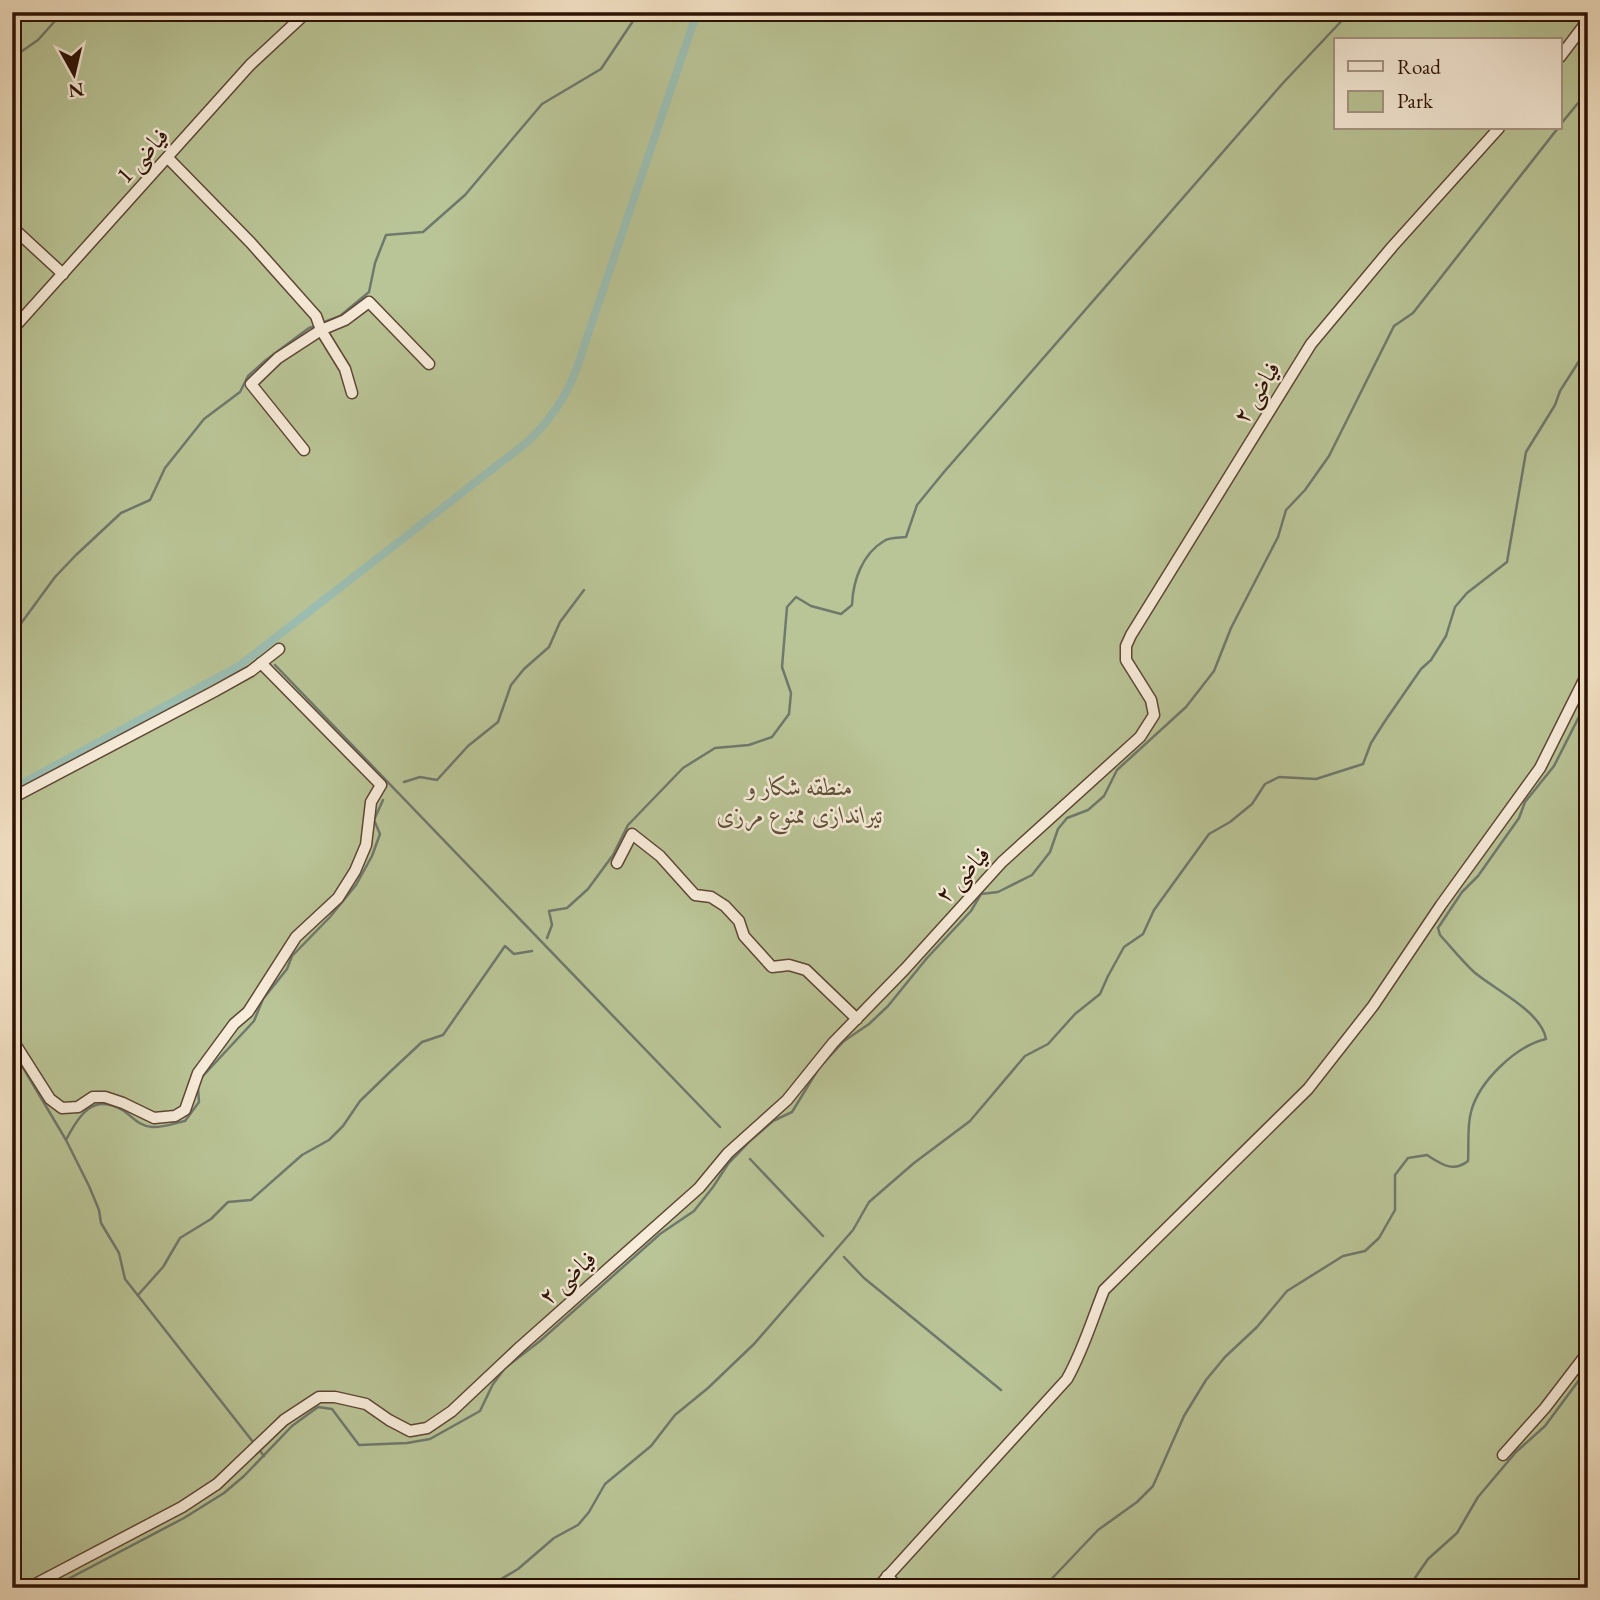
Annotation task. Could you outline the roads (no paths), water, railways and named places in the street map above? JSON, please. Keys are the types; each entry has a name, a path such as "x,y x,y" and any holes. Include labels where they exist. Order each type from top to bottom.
{"street":[{"name":"فیاضی 1","path":"12,330 250,65 307,12"},
{"path":"1562,54 1588,20"},
{"name":"فیاضی ۲","path":"28,1588 182,1507 217,1484 284,1420 319,1397 335,1397 366,1404 410,1431 427,1428 452,1411 699,1188 728,1153 787,1100 808,1071 1002,862 1140,737 1153,715 1151,700 1126,660 1126,646 1131,635 1311,344 1392,247 1497,130"},
{"path":"168,158 251,243 319,326 345,369 352,393"},
{"path":"12,227 63,274"},
{"path":"304,450 251,384 278,358 319,326 345,320 369,302 429,364"},
{"path":"12,798 215,691 279,649"},
{"path":"17,1047 50,1099 62,1108 78,1107 93,1097 105,1097 153,1118 176,1116 185,1110 198,1073 234,1024 248,1012 286,950 296,937 338,898 355,871 366,845 371,803 381,785 261,663"},
{"path":"877,1588 1067,1379 1082,1352 1104,1290 1308,1089 1373,1006 1441,905 1540,768 1588,672"},
{"path":"617,863 632,834 660,856 695,895 711,898 725,906 738,921 744,936 772,967 789,965 806,970 857,1019"},
{"path":"1503,1455 1545,1408 1588,1352"},
{"path":"887,1576 899,1588"},
{"path":"1582,1588 1588,1582"}],"waterway":[{"path":"12,58 38,40 63,12"},
{"path":"322,323 340,316 369,292 375,263 386,235 423,232 465,195 542,104 601,69 639,12"},
{"path":"12,789 239,666 526,443 542,427 556,410 572,381 697,12"},
{"path":"547,938 552,925 549,911 567,908 588,889 613,855 628,825 683,768 715,748 749,745 772,737 789,714 791,693 782,667 787,607 796,597 811,606 841,614 852,605 860,569 870,553 886,540 906,537 917,505 944,472 1283,83 1350,12"},
{"path":"1562,123 1588,91"},
{"path":"51,1588 184,1518 224,1493 292,1426 318,1407 332,1409 359,1445 430,1439 480,1411 493,1384 505,1368 540,1341 660,1234 694,1211 728,1164 773,1121 792,1112 819,1068 844,1041 869,1024 888,1006 927,958 971,911 981,894 998,892 1032,875 1050,852 1058,829 1067,818 1088,810 1104,796 1117,770 1186,707 1214,671 1231,628 1278,537 1286,510 1305,490 1329,456 1394,326 1413,313 1556,130"},
{"path":"12,631 76,555 121,513 150,500 165,468 204,419 240,392 248,376 266,360 315,326"},
{"path":"486,1588 518,1569 554,1538 578,1525 605,1484 651,1446 675,1415 754,1344 853,1230 869,1202 914,1163 970,1121 1025,1056 1048,1044 1075,1014 1100,994 1124,947 1143,934 1154,910 1209,834 1230,822 1252,804 1265,784 1279,777 1316,779 1363,764 1371,743 1385,721 1446,636 1455,607 1467,593 1507,562 1526,452 1588,347"},
{"path":"404,782 420,777 437,780 468,746 498,722 511,685 524,669 549,647 560,622 584,590"},
{"path":"275,665 720,1127"},
{"path":"1043,1588 1098,1530 1137,1502 1153,1486 1184,1416 1206,1380 1287,1291 1343,1256 1365,1251 1379,1238 1395,1210 1395,1175 1408,1158 1427,1155 1452,1167 1468,1161 1470,1117 1482,1088 1511,1057 1546,1039 1536,1019 1474,972 1440,935 1438,928 1519,818 1525,802 1554,766 1588,699"},
{"path":"201,1078 254,1021 263,999 287,969 292,956 330,917 356,885 372,856 380,834 374,820 383,800"},
{"path":"138,1295 163,1267 180,1238 211,1219 228,1202 251,1200 302,1155 329,1140 343,1126 360,1101 422,1042 443,1035 505,946 514,954 532,951"},
{"path":"12,1049 66,1140 89,1186 99,1210 101,1223 119,1253 125,1279 264,1456"},
{"path":"66,1140 76,1122 95,1105 113,1106 147,1126 160,1127 185,1121 199,1102 198,1088"},
{"path":"750,1159 823,1236"},
{"path":"844,1257 864,1278 1001,1390"},
{"path":"1408,1588 1428,1559 1457,1533 1478,1497 1516,1452 1545,1426 1588,1368"}],"park label":[{"name":"منطقه شکار و تیراندازی ممنوع مرزی","path":"800,800"}]}
